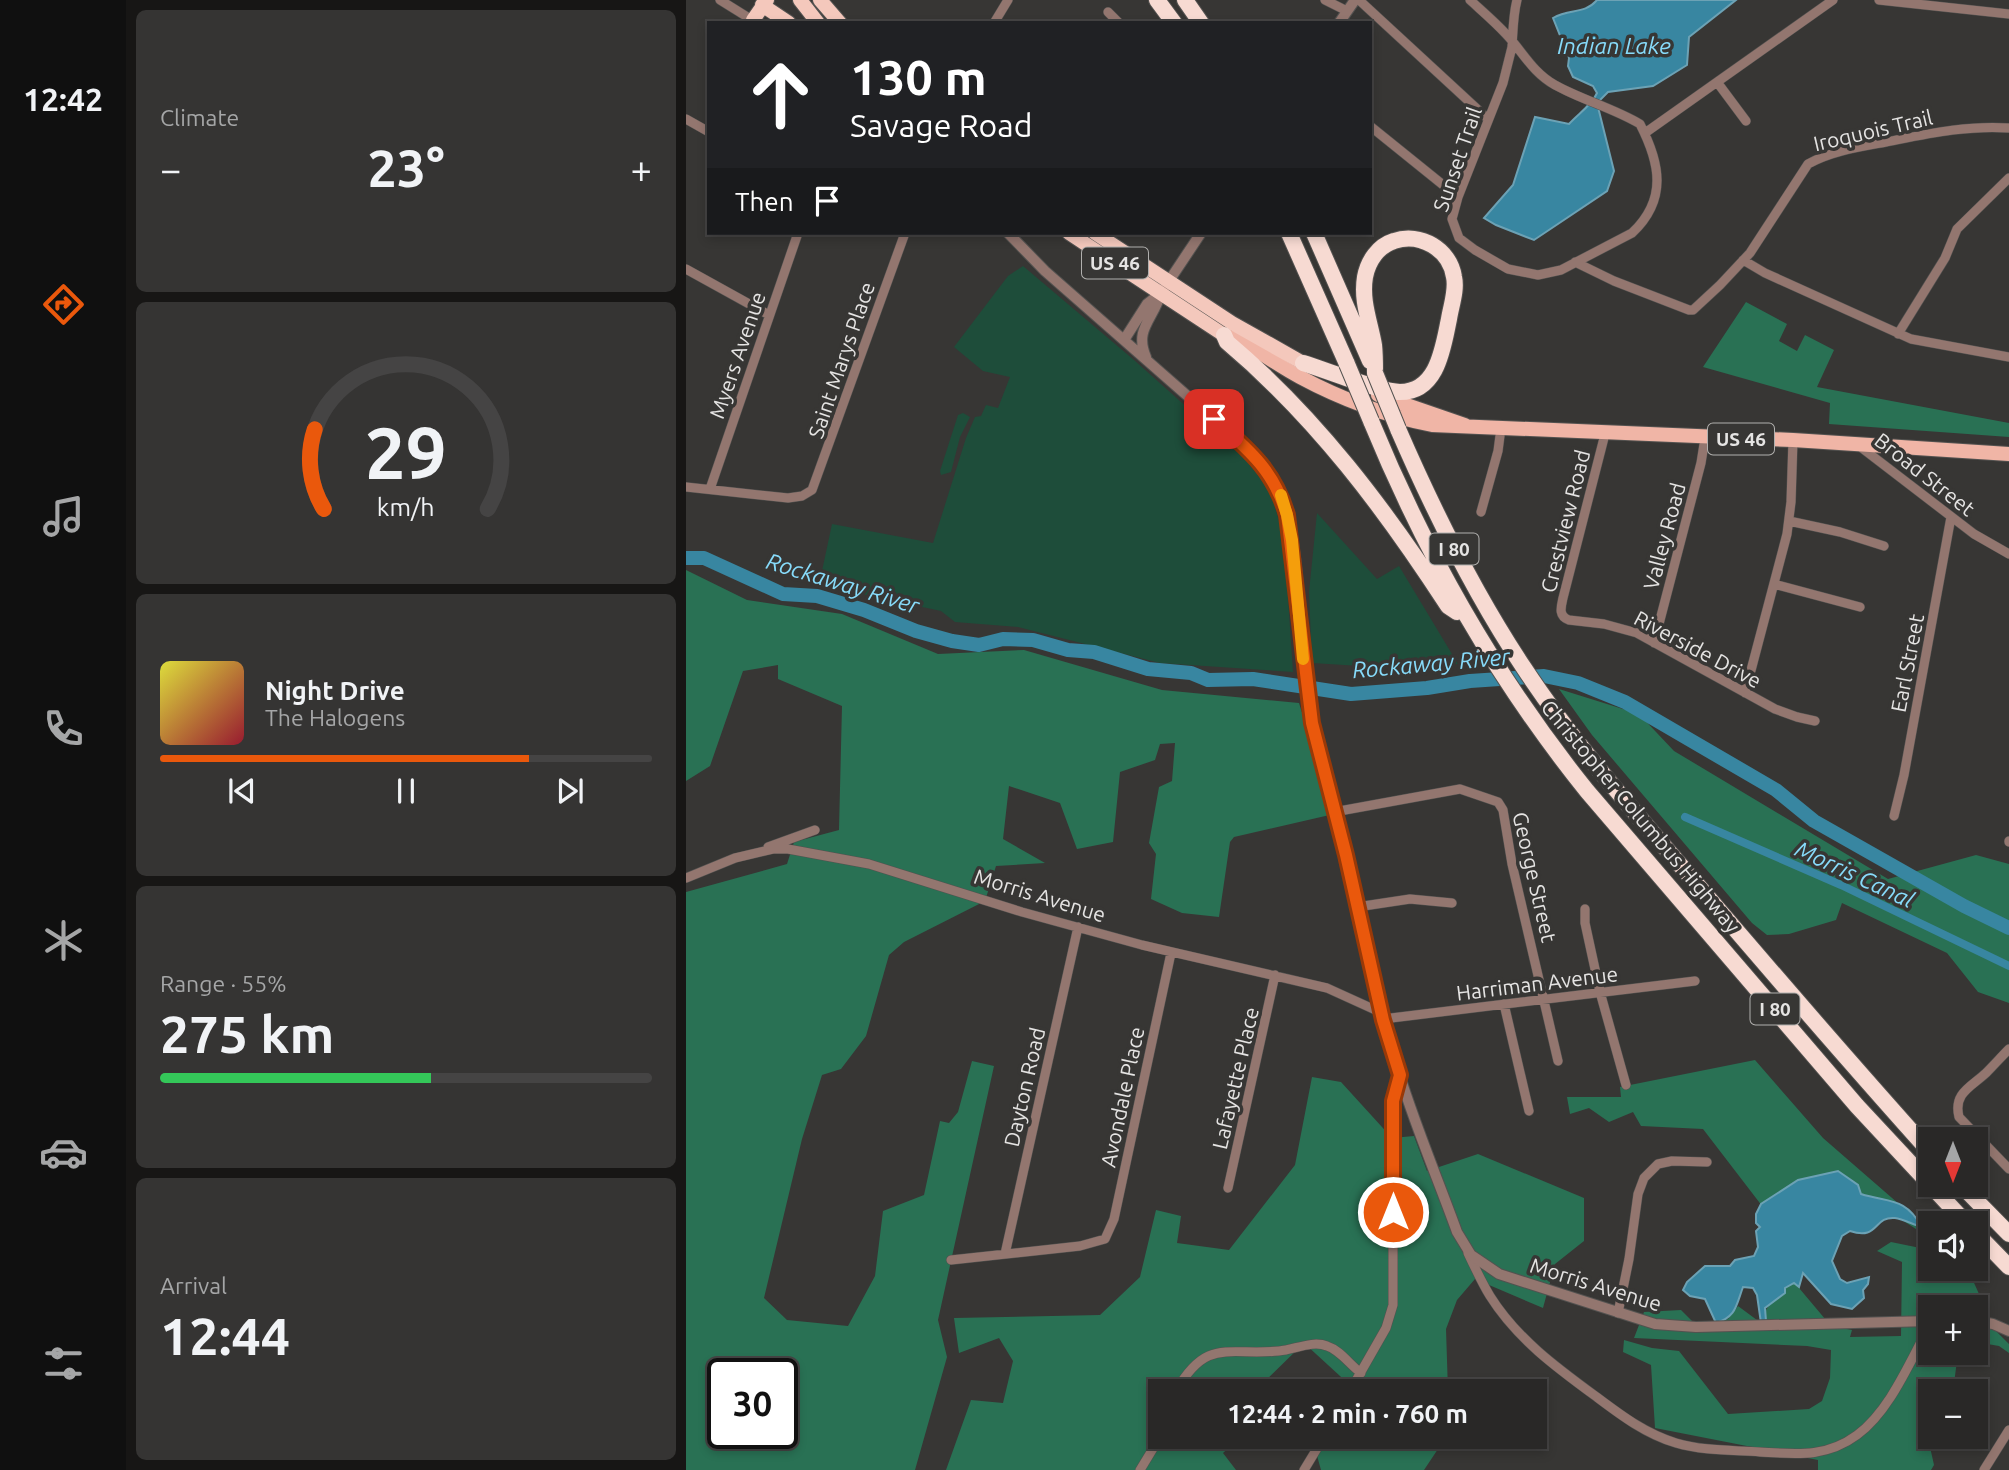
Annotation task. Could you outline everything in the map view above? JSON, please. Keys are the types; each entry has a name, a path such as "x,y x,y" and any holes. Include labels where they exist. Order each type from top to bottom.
{"highway":[{"path":"800,0 816,21"},
{"path":"820,0 838,21"},
{"path":"1157,0 1173,21"},
{"path":"1185,0 1200,21"},
{"path":"755,21 765,8 786,21"},
{"name":"US 46","path":"1073,235 1303,363"},
{"name":"US 46","path":"1098,235 1224,335"},
{"name":"Christopher Columbus Highway","path":"1290,235 1413,519 1466,618 1522,706 1587,791 1848,1096 1955,1211"},
{"name":"Christopher Columbus Highway","path":"1315,235 1440,521 1464,568 1521,664 1559,718 1638,817 1918,1138"},
{"path":"1303,363 1391,391 1405,392 1424,384 1435,370 1442,354 1455,283 1447,258 1425,241 1406,239 1385,244 1374,255 1367,269 1365,307 1374,346 1375,372"},
{"path":"1224,335 1227,342 1274,384 1320,432 1398,530 1448,606 1466,618"},
{"path":"1973,1197 2009,1234"},
{"path":"1988,1245 2009,1267"}],"main road":[{"name":"US 46","path":"1224,335 1301,378 1344,398 1409,420 1446,427 1466,425 1605,434 1856,443 2009,454"},
{"name":"US 46","path":"1303,363 1337,381 1466,425"}],"street":[{"path":"720,0 755,21"},
{"path":"995,21 1008,0"},
{"path":"1325,0 1347,11"},
{"path":"1340,21 1357,0 1488,119"},
{"path":"1470,0 1508,35 1541,75 1555,85 1640,124 1645,133 1833,0"},
{"name":"Sunset Trail","path":"1517,0 1512,43 1503,83 1458,197 1452,219 1459,238 1508,269 1538,275 1554,272 1632,233 1646,218 1654,199 1658,172 1654,152 1645,133"},
{"path":"1879,0 2009,14"},
{"path":"1108,12 1117,21"},
{"path":"1717,82 1746,121"},
{"path":"686,118 707,131"},
{"path":"1372,128 1458,197"},
{"name":"Iroquois Trail","path":"1575,262 1614,281 1693,310 1743,260 1808,164 1820,157 1965,128 2009,128"},
{"path":"1898,334 1945,258 1957,229 2009,178"},
{"name":"Myers Avenue","path":"710,489 797,235"},
{"name":"Saint Marys Place","path":"710,489 788,498 805,495 816,485 904,235"},
{"name":"Morris Avenue","path":"1010,235 1045,271 1255,456 1279,489 1292,540 1303,660 1312,723 1383,1016 1393,1056 1457,1232 1465,1247 1479,1262 1499,1274 1655,1324 1696,1327 1918,1323"},
{"path":"1147,359 1141,345 1141,336 1165,287 1200,235"},
{"path":"1743,260 1765,273 1898,334 1923,342 2009,357"},
{"path":"686,269 769,315"},
{"path":"1124,340 1147,304 1165,287"},
{"path":"1124,340 1141,336"},
{"path":"1481,512 1498,452 1501,428"},
{"name":"Crestview Road","path":"1563,617 1563,598 1605,434"},
{"name":"Valley Road","path":"1654,643 1701,463 1705,438"},
{"path":"1745,693 1789,521 1793,440"},
{"name":"Broad Street","path":"1856,443 1974,534 2009,554"},
{"path":"686,487 710,489"},
{"name":"Earl Street","path":"1894,816 1904,775 1951,517"},
{"path":"1789,521 1840,532 1884,546"},
{"path":"1774,584 1860,607"},
{"name":"Riverside Drive","path":"1563,617 1625,628 1745,693 1797,717 1815,721"},
{"name":"George Street","path":"1334,812 1460,789 1498,802 1503,810 1558,1061"},
{"path":"753,852 815,830"},
{"name":"Morris Avenue","path":"686,878 753,852 788,849 869,864 1010,908 1171,953 1327,988 1383,1016"},
{"path":"1357,907 1410,899 1452,903"},
{"path":"1585,909 1585,923 1600,992 1626,1085"},
{"name":"Dayton Road","path":"1005,1254 1078,927"},
{"name":"Avondale Place","path":"1005,1254 1098,1243 1110,1232 1171,953"},
{"name":"Lafayette Place","path":"1228,1188 1275,975"},
{"name":"Harriman Avenue","path":"1383,1016 1695,981"},
{"path":"1504,1004 1529,1111"},
{"path":"2009,1049 1965,1089 1957,1107 1959,1117 2009,1169"},
{"path":"1357,1379 1387,1328 1393,1305 1393,1101 1400,1075"},
{"path":"1618,1313 1638,1194 1644,1178 1653,1168 1672,1161 1707,1162"},
{"path":"1465,1247 1494,1302 1543,1357 1628,1420 1661,1438 1690,1446 1792,1455 1819,1453 1844,1443 1866,1428 1884,1407 1918,1345"},
{"path":"951,1260 1005,1254"},
{"path":"1988,1323 2009,1331"},
{"path":"1185,1379 1197,1362 1206,1356 1226,1351 1278,1351 1320,1344 1333,1349 1361,1373"},
{"path":"1984,1470 2007,1436"},
{"path":"1140,1470 1153,1449"},
{"path":"1304,1470 1317,1449"}],"green space":[{"path":"1023,266 1245,459 1270,490 1284,538 1293,672 1160,663 1018,627 955,622 941,611 819,585 832,524 933,543 975,417 981,416 986,405 998,408 1010,377 983,371 954,347 1008,276"},
{"path":"1746,302 1787,324 1779,341 1797,351 1805,335 1834,350 1817,387 2009,423 2009,437 1829,424 1830,403 1703,367"},
{"path":"963,413 970,417 960,437 951,472 941,475 958,415"},
{"path":"1317,513 1377,579 1399,566 1458,664 1409,669 1312,663 1309,592"},
{"path":"686,570 747,600 842,614 938,654 1024,650 1162,690 1299,703 1334,814 1234,837 1230,842 1219,917 1182,913 1151,899 1156,854 1149,843 1159,787 1172,781 1175,743 1160,744 1155,760 1120,772 1113,842 1077,849 1060,803 1009,786 1003,839 1045,863 996,866 985,901 904,942 889,955 866,1036 841,1069 822,1075 802,1139 764,1298 787,1320 848,1326 875,1276 883,1211 924,1195 940,1121 949,1123 958,1112 972,1061 994,1066 938,1320 947,1357 915,1470 686,1470 686,892 787,864 794,842 839,830 842,706 778,679 778,665 743,671 710,766 686,781"},
{"path":"1559,689 1639,714 1674,751 1888,879 1976,855 2009,864 2009,1003 1978,992 1947,953 1842,903 1836,920 1789,934 1767,935 1752,923 1592,735"},
{"path":"1755,1060 1823,1138 1918,1221 1918,1232 1891,1213 1769,1215 1703,1129 1641,1126 1633,1112 1609,1122 1589,1108 1570,1114 1567,1097 1621,1097 1620,1087"},
{"path":"1312,1077 1341,1082 1392,1138 1414,1136 1427,1171 1478,1154 1584,1198 1584,1241 1555,1264 1543,1308 1475,1279 1457,1300 1446,1329 1448,1379 1343,1379 1304,1343 1267,1379 1148,1379 1148,1449 1228,1449 1223,1453 1236,1470 946,1470 971,1400 1003,1403 1013,1361 999,1338 959,1353 954,1318 1100,1315 1140,1277 1156,1210 1181,1216 1177,1243 1229,1250 1295,1165"},
{"path":"1891,1242 1918,1248 1918,1281 1973,1281 1979,1295 1918,1295 1918,1365 1956,1365 1955,1379 1918,1379 1918,1449 1930,1449 1934,1465 1931,1470 1818,1470 1818,1460 1655,1428 1651,1365 1623,1352 1624,1340 1652,1348 1679,1351 1728,1414 1809,1409 1822,1401 1830,1378 1831,1350 1807,1346 1634,1338 1644,1312 1681,1310 1698,1327 1728,1319 1738,1306 1761,1323 1773,1300 1794,1282 1831,1326 1852,1330 1850,1337 1901,1336 1902,1262 1877,1251"},
{"path":"1988,1314 1995,1330 2009,1344 2009,1353 1999,1346 1988,1344"},
{"path":"1318,1449 1438,1449 1424,1470 1321,1470"}],"water":[{"name":"Indian Lake","path":"1597,0 1736,0 1689,37 1687,65 1653,86 1608,92 1597,103 1614,171 1607,191 1534,240 1484,218 1513,185 1535,117 1569,124 1595,97 1597,93 1593,86 1573,77 1568,66 1569,58 1553,18 1587,8"},
{"path":"1838,1171 1858,1185 1861,1194 1889,1200 1909,1210 1918,1220 1918,1226 1888,1218 1866,1233 1850,1231 1842,1236 1832,1261 1840,1279 1847,1283 1869,1277 1863,1290 1864,1298 1852,1309 1831,1304 1803,1273 1799,1287 1794,1283 1785,1288 1785,1293 1765,1308 1766,1321 1761,1323 1757,1295 1753,1288 1743,1287 1737,1305 1728,1318 1716,1323 1705,1299 1690,1296 1683,1290 1687,1282 1705,1266 1730,1266 1735,1260 1754,1256 1758,1247 1756,1231 1760,1227 1756,1223 1756,1214 1761,1204 1798,1180"}],"waterway":[{"name":"Rockaway River","path":"686,558 704,558 783,594 817,596 952,641 979,645 1003,639 1033,640 1068,650 1094,652 1148,669 1191,673 1208,680 1253,679 1351,694 1544,676 1578,683 1625,702 1776,790 1814,821 1964,906 2009,928"},
{"name":"Morris Canal","path":"1685,817 1841,885 2009,966"}],"slow traffic":[{"path":"1281,495 1292,540 1303,659"}],"route":[{"path":"1214,419 1262,464 1279,489 1287,515 1312,723 1346,855 1383,1020 1400,1075 1393,1101 1393,1212"}]}
